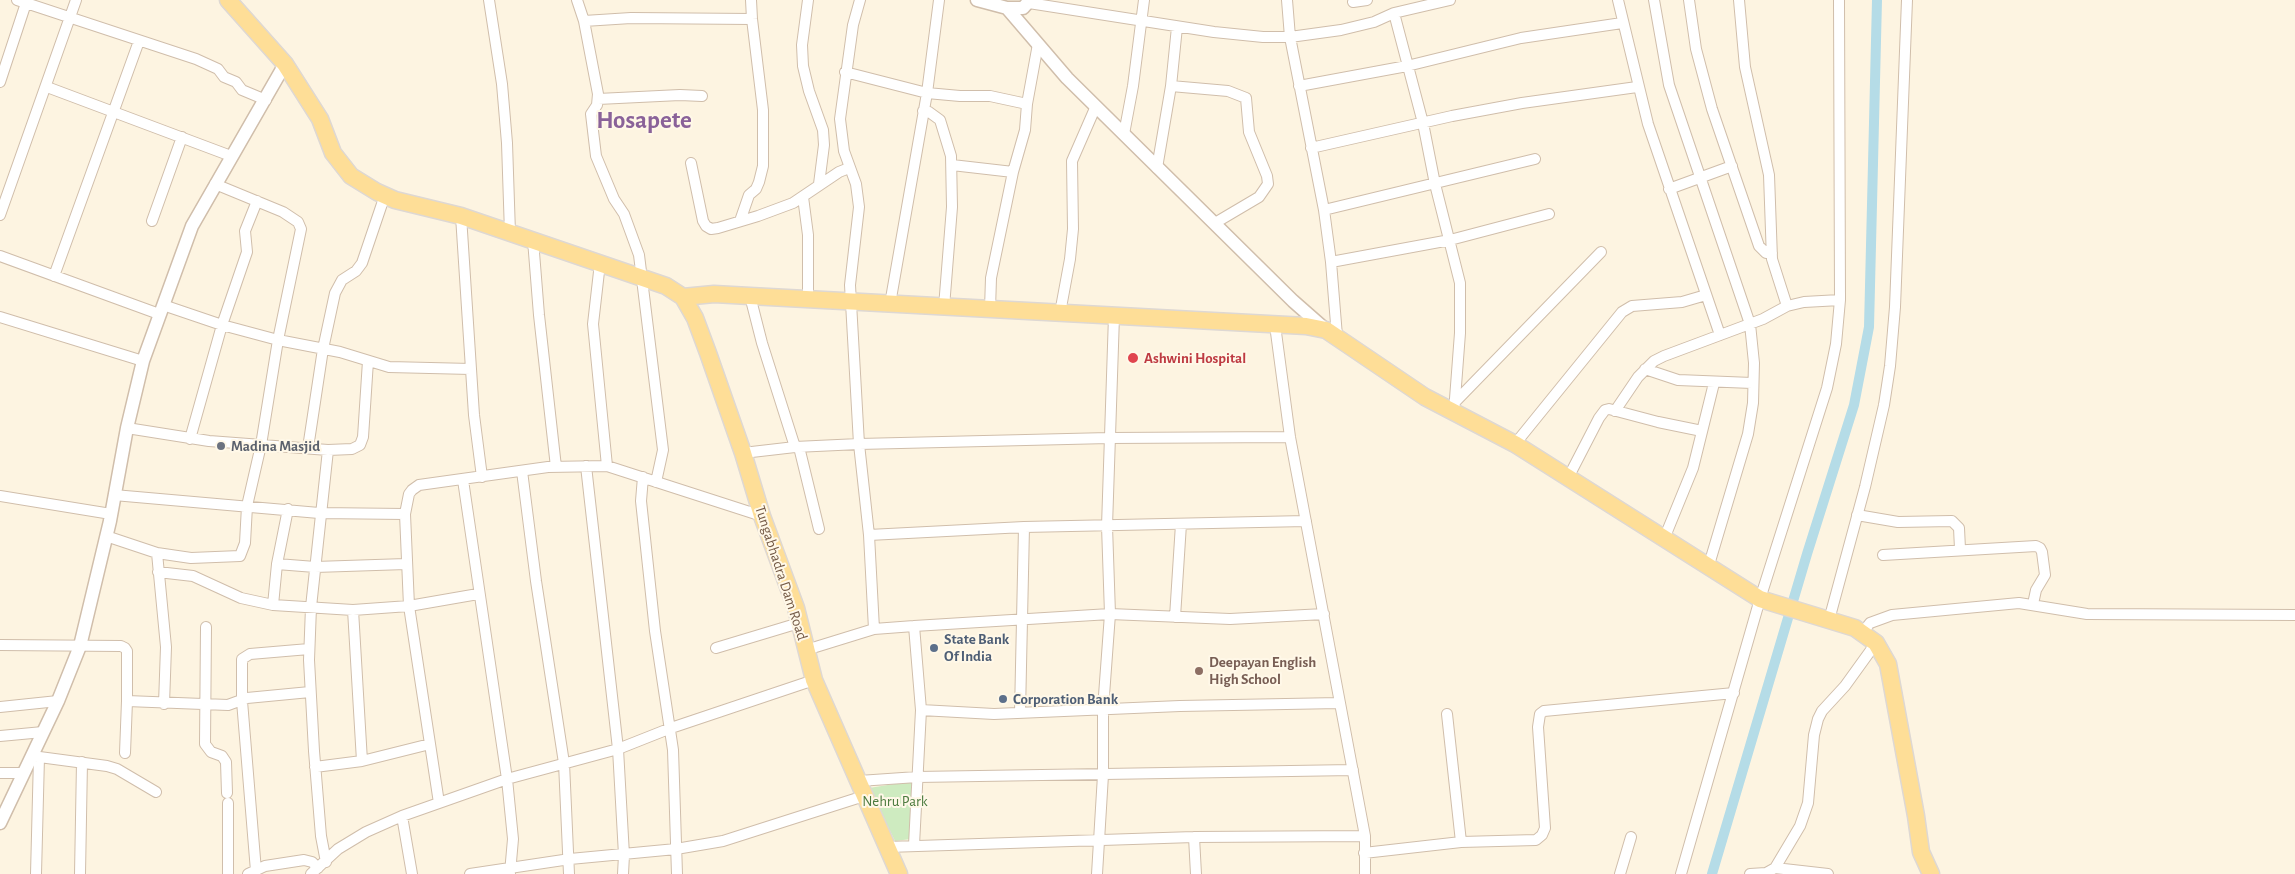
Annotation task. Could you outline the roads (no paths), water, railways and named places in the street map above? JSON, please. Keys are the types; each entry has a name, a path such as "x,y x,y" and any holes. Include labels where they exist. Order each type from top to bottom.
{"main road":[{"path":"228,0 285,64 320,119 333,153 351,176 386,196 461,216 510,232 666,286 683,296 714,294 1275,325 1332,333 1425,397 1454,407 1708,568 1763,600 1863,632 1876,643 1888,664 1921,852 1931,874"},
{"name":"Tungabhadra Dam Road","path":"683,296 695,318 706,346 743,453 762,516 777,553 800,623 814,680 898,874"}],"street":[{"path":"0,215 47,87 76,0"},
{"path":"489,0 503,101 510,232"},
{"path":"577,0 584,21 598,99 591,114 596,156 602,173 624,214 638,254 659,406 663,450 656,482"},
{"path":"740,222 749,195 760,182 763,166 763,110 751,0"},
{"path":"808,0 802,45 803,66 809,92 823,130 824,145 819,184"},
{"path":"860,0 853,25 845,72 840,127 844,151 856,184 859,208 850,285 859,444 869,535 874,629"},
{"path":"890,304 927,93 939,0"},
{"path":"977,0 1007,8 1023,8 1029,2 1141,21 1263,37 1290,37 1341,30 1374,22 1394,13 1450,0"},
{"path":"1124,134 1144,0"},
{"path":"1287,0 1290,37 1324,210 1331,262 1332,333"},
{"path":"1353,2 1367,0"},
{"path":"1618,0 1637,87 1669,189 1720,335"},
{"path":"1654,0 1669,85 1750,324 1754,363 1753,403 1748,434 1708,568"},
{"path":"1689,0 1698,57 1712,109 1759,246 1766,253 1772,253"},
{"path":"1739,0 1745,66 1769,175 1772,253 1787,306"},
{"path":"1681,874 1826,388 1836,344 1840,300 1839,0"},
{"path":"1825,619 1857,515 1884,405 1893,333 1907,0"},
{"path":"0,82 21,2 196,59 218,69 224,77 236,82 242,90 266,100"},
{"path":"1007,8 1067,78 1293,301 1332,333"},
{"path":"1394,13 1423,123 1435,184 1460,283 1462,308 1454,407"},
{"path":"584,21 631,18 752,19"},
{"path":"1300,86 1407,66 1521,38 1622,23"},
{"path":"1157,168 1171,86 1177,26"},
{"path":"54,276 140,41"},
{"path":"990,309 991,278 1012,172 1025,130 1027,104 1038,44"},
{"path":"0,823 24,773 36,756 80,646 111,514 127,428 143,362 192,226 285,64"},
{"path":"845,72 927,93 990,96 1027,104"},
{"path":"1171,86 1228,91 1243,95 1246,98 1249,132 1267,176 1268,184 1259,197 1215,224"},
{"path":"47,87 231,156"},
{"path":"1311,148 1522,103 1637,87"},
{"path":"598,99 680,95 702,96"},
{"path":"1060,313 1072,239 1072,161 1096,106"},
{"path":"923,112 929,112 940,120 944,128 952,164 952,207 944,307"},
{"path":"152,222 182,137"},
{"path":"1324,210 1535,159"},
{"path":"691,163 706,226 718,228 793,203 819,184 849,168"},
{"path":"952,164 1012,172"},
{"path":"1669,189 1732,166"},
{"path":"106,536 157,553 192,558 240,556 245,543 247,506 261,445 278,340 302,223 257,201 215,184"},
{"path":"308,448 323,349 338,286 342,280 356,271 362,263 386,196"},
{"path":"803,197 808,235 808,299"},
{"path":"190,439 222,325 247,252 245,231 257,201"},
{"path":"1331,262 1450,240 1549,214"},
{"path":"461,216 474,415 482,477"},
{"path":"533,240 539,315 556,467"},
{"path":"1454,407 1601,252"},
{"path":"0,256 54,276 161,310 278,340 340,352 368,361 403,368 471,369"},
{"path":"600,263 594,324 607,466"},
{"path":"1515,444 1622,312 1632,306 1682,302 1706,295"},
{"path":"750,296 762,343 797,447 818,529"},
{"path":"1615,411 1632,384 1645,370 1664,356 1750,324 1787,306 1804,302 1840,300"},
{"path":"1098,874 1103,776 1103,709 1110,614 1107,526 1114,316"},
{"path":"0,317 143,362"},
{"path":"1275,325 1290,437 1337,678 1339,703 1365,836 1365,874"},
{"path":"127,428 190,439 328,450 352,449 360,445 363,437 368,361"},
{"path":"1645,370 1669,379 1714,383 1752,383"},
{"path":"1664,539 1693,468 1714,383"},
{"path":"1568,478 1602,413 1609,409 1702,431"},
{"path":"743,453 797,447 859,444 1109,438 1290,437"},
{"path":"318,868 321,836 310,692 309,649 319,513 328,450"},
{"path":"586,466 618,750 624,854 623,874"},
{"path":"439,803 410,606 406,564 405,514 408,494 419,485 556,467 607,466 762,516"},
{"path":"522,472 536,581 564,763 570,859 569,874"},
{"path":"643,477 641,501 645,522 655,631 671,728 677,874"},
{"path":"463,480 478,594 507,779 513,839 510,871"},
{"path":"114,495 319,513 405,514"},
{"path":"0,496 111,514"},
{"path":"273,605 277,564 288,509"},
{"path":"1857,515 1898,522 1952,520 1956,522 1959,528 1960,549"},
{"path":"869,535 1024,528 1306,521"},
{"path":"1175,617 1181,524"},
{"path":"1020,712 1024,528"},
{"path":"1883,555 1960,549 2030,546 2040,548 2045,575 2036,590 2033,604"},
{"path":"157,553 166,647 164,704"},
{"path":"277,564 315,567 406,564"},
{"path":"158,572 193,576 241,598 273,605 353,610 410,606 478,594"},
{"path":"1863,632 1870,623 1892,615 2019,603 2088,614 2295,616"},
{"path":"353,610 362,761"},
{"path":"806,650 874,629 914,626 1110,614 1230,619 1324,614"},
{"path":"716,648 800,623"},
{"path":"914,626 920,710 914,845"},
{"path":"206,627 205,744 211,752 222,756 226,762 228,874"},
{"path":"1750,874 1766,873 1775,868 1787,850 1805,815 1818,719 1822,711 1845,686 1876,643"},
{"path":"0,645 121,646 125,648 127,651 125,752"},
{"path":"309,649 246,654 241,662 242,701 252,872 275,864 304,860 312,862 318,868"},
{"path":"318,868 338,849 366,832 402,816 507,779 618,750 671,728 814,680"},
{"path":"127,701 164,704 228,705 247,698 310,692"},
{"path":"1364,853 1461,842 1536,840 1542,835 1544,828 1538,727 1540,714 1544,712 1734,693"},
{"path":"0,706 58,701"},
{"path":"920,710 994,714 1103,709 1339,703"},
{"path":"1447,714 1461,842"},
{"path":"0,736 44,732"},
{"path":"315,767 362,761 430,744"},
{"path":"36,756 117,769 156,792"},
{"path":"36,756 36,874"},
{"path":"80,874 82,762"},
{"path":"470,874 510,871 570,859 676,849 722,841 861,788 917,777 1103,776 1353,770"},
{"path":"0,773 24,773"},
{"path":"402,816 412,874"},
{"path":"886,847 1194,837 1365,836"},
{"path":"1194,837 1196,874"},
{"path":"1620,874 1631,837"},
{"path":"1775,868 1828,874"}],"waterway":[{"path":"1712,874 1807,554 1854,405 1869,327 1877,0"}],"place":[{"name":"Ashwini Hospital","path":"1133,358"},
{"name":"Madina Masjid","path":"221,446"},
{"name":"State Bank Of India","path":"934,648"},
{"name":"Deepayan English High School","path":"1199,671"},
{"name":"Corporation Bank","path":"1003,699"}],"district":[{"name":"Hosapete","path":"644,120"}],"park label":[{"name":"Nehru Park","path":"895,801"}]}
